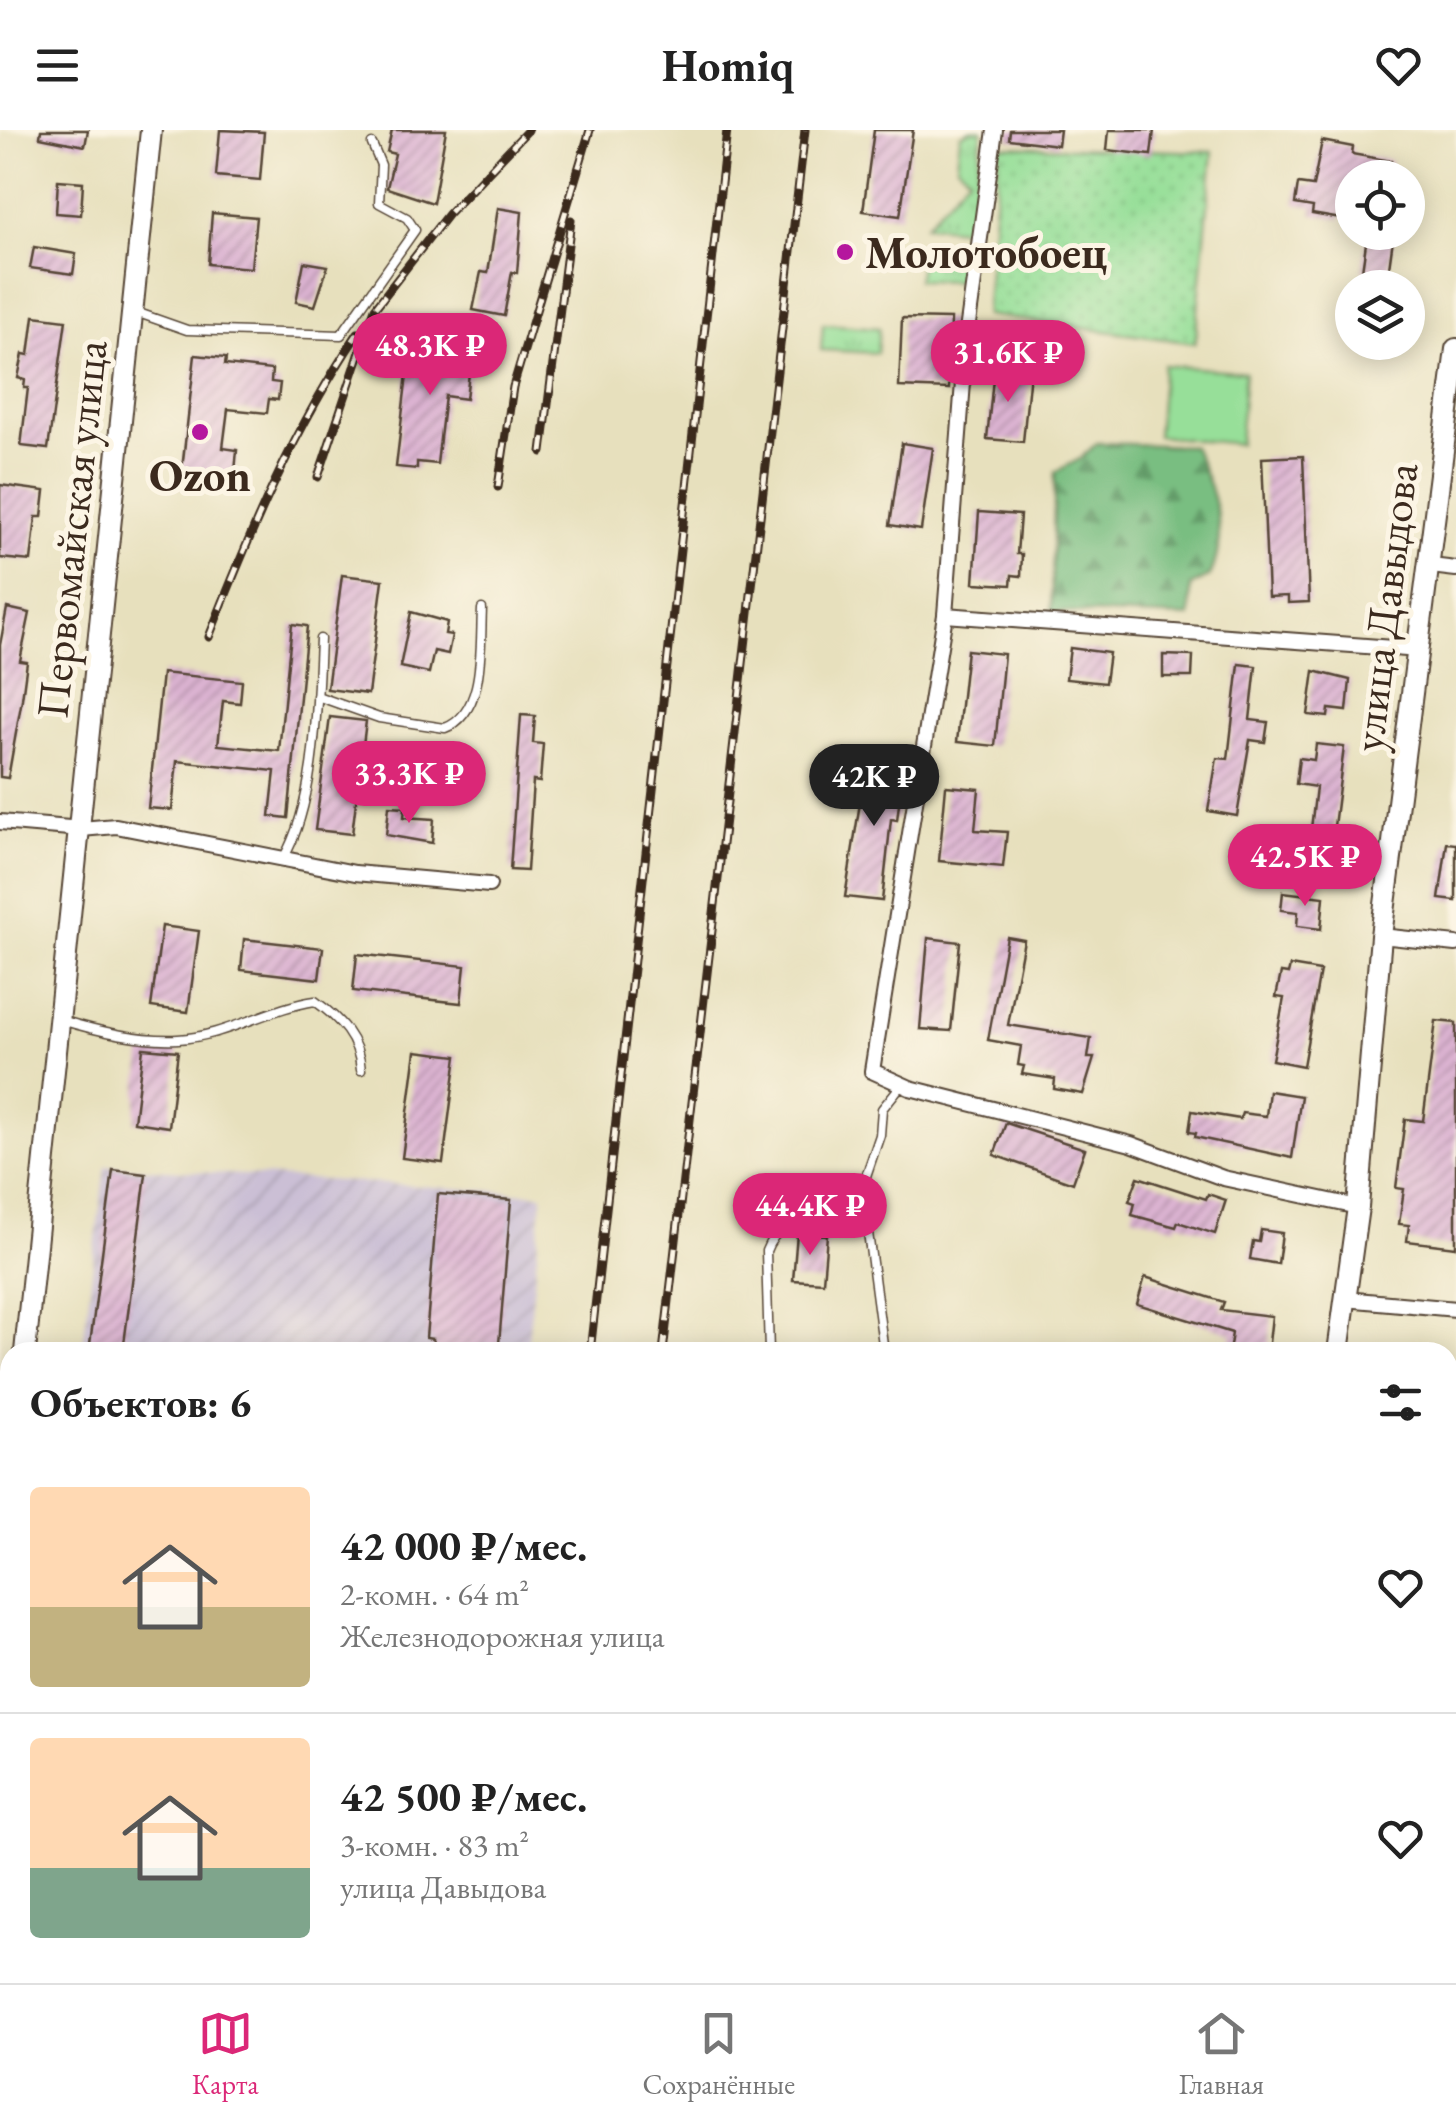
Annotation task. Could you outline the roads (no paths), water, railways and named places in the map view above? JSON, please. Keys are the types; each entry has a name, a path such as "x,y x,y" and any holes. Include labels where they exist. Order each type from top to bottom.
{"main road":[{"name":"Первомайская улица","path":"25,1342 152,130"},
{"name":"улица Давыдова","path":"1339,1342 1358,1207 1380,936 1431,566 1456,349"}],"street":[{"path":"995,130 967,331 945,615 872,1072 902,1084 1131,1144 1223,1178 1358,1207"},
{"path":"1431,566 1456,569"},
{"path":"945,615 1420,650"},
{"path":"0,822 81,829 116,826 355,873 489,885"},
{"path":"1380,936 1456,944"},
{"path":"1345,1298 1456,1309"}],"lane":[{"path":"133,312 187,330 341,335 415,230 407,218 379,203 381,165 372,144"},
{"path":"317,696 379,718 445,728 454,725 476,689 482,610"},
{"path":"283,859 298,834 317,696 320,639"},
{"path":"60,1020 93,1029 180,1039 288,1005 315,1001 338,1020 360,1049 361,1070"},
{"path":"883,1342 862,1188 880,1135 882,1108 902,1084"},
{"path":"769,1342 766,1251 772,1235 788,1224 828,1212 862,1188"}],"railway":[{"path":"318,477 375,308 448,214 528,130"},
{"path":"498,487 513,387 590,130"},
{"path":"591,1342 727,130"},
{"path":"664,1342 805,130"},
{"path":"542,452 571,220"},
{"path":"209,637 275,481 313,407 358,333"}],"place":[{"name":"Молотобоец","path":"845,252"},
{"name":"Ozon","path":"200,432"}]}
